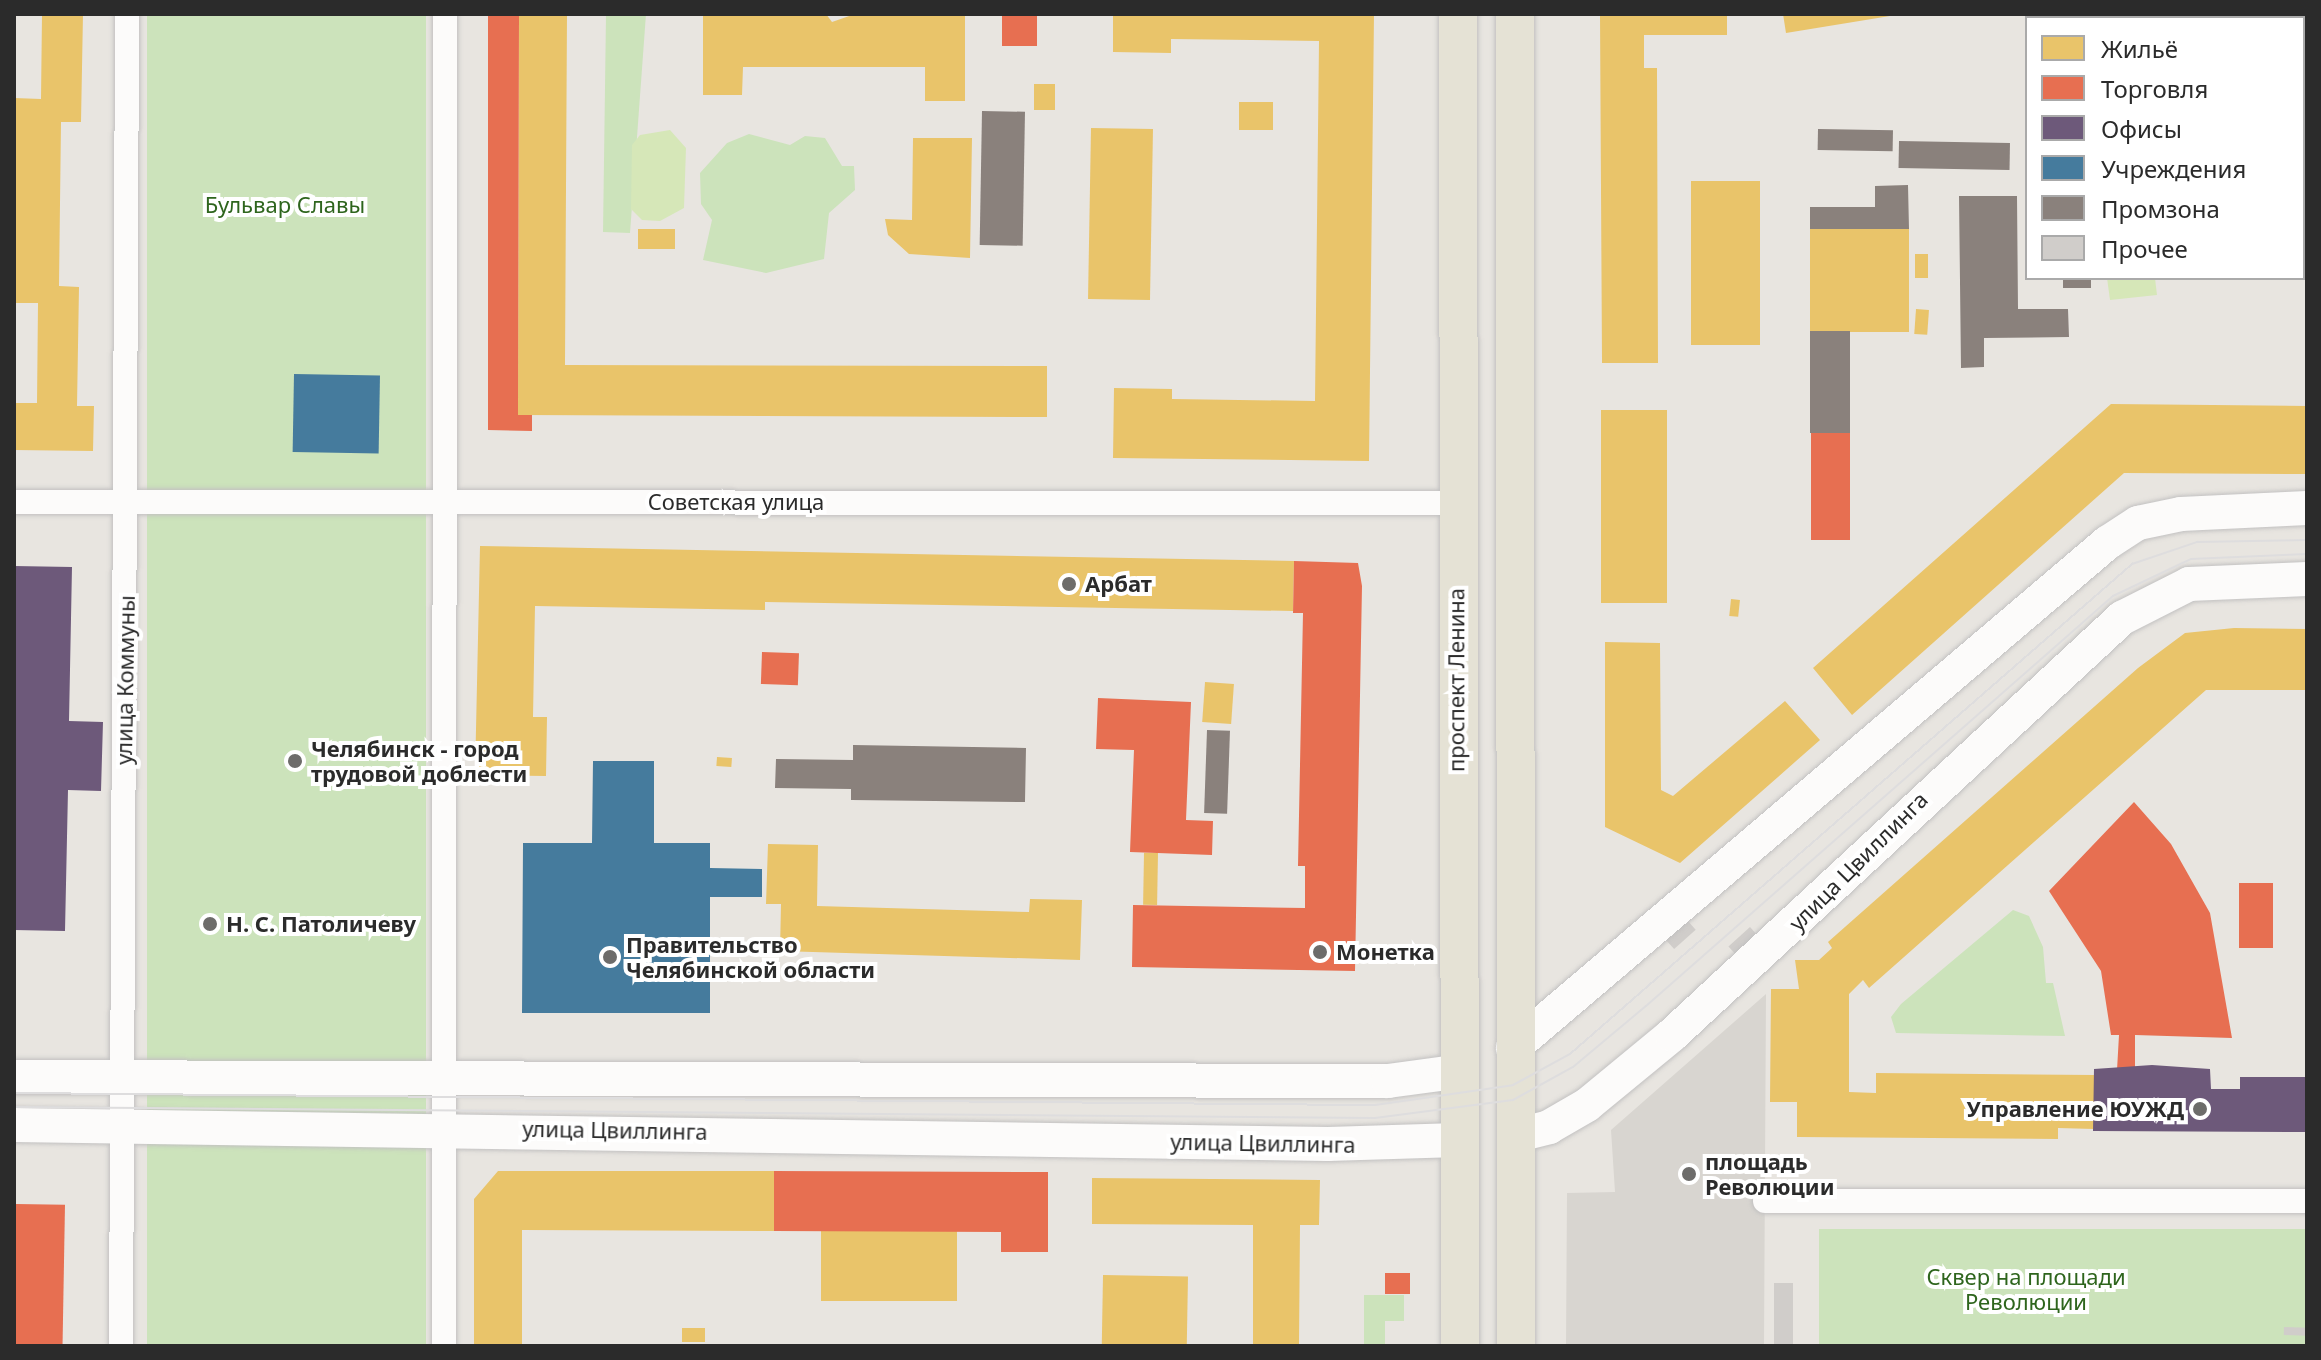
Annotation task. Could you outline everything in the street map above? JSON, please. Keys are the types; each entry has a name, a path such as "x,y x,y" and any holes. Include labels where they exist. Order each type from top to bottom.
{"main road":[{"name":"проспект Ленина","path":"1458,14 1455,1072 1460,1346"},
{"path":"1515,14 1513,1048 1516,1346"},
{"path":"14,1077 1388,1081 1455,1072 1513,1048 2107,543 2138,523 2181,514 2307,508"},
{"name":"улица Цвиллинга","path":"14,1125 447,1127 1328,1144 1514,1136 1549,1127 1587,1105 1672,1035 2122,618 2206,581 2307,579"}],"street":[{"name":"улица Коммуны","path":"121,1346 127,14"},
{"path":"444,1346 447,1127 445,14"},
{"name":"Советская улица","path":"14,502 124,505 1457,503"},
{"path":"1765,1201 2307,1201"}],"green space":[{"name":"Бульвар Славы","path":"147,14 426,14 426,1346 147,1346"},
{"path":"606,14 646,14 630,233 603,232"},
{"path":"670,130 686,148 684,208 660,221 642,220 631,209 632,145 640,135"},
{"path":"749,134 790,145 805,136 825,138 842,166 854,166 855,190 829,213 824,259 766,273 703,260 712,220 701,204 700,173 727,143"},
{"path":"2107,280 2155,280 2157,295 2110,300"},
{"path":"2013,910 2029,916 2043,947 2046,983 2053,983 2065,1036 1896,1033 1891,1017 1901,1004"},
{"name":"Сквер на площади Революции","path":"1819,1229 2307,1229 2307,1346 1819,1346"},
{"path":"1364,1295 1404,1295 1404,1321 1385,1321 1385,1346 1364,1346"}],"shaded area":[{"name":"площадь Революции","path":"1766,994 1764,1346 1566,1346 1567,1193 1615,1192 1611,1130"}],"building: Жильё":[{"path":"42,14 83,14 81,122 61,122 59,286 79,287 77,406 94,406 93,451 14,450 14,403 37,403 38,303 14,303 14,98 41,99"},
{"path":"519,14 567,14 565,365 1047,366 1047,417 518,415"},
{"path":"703,14 826,14 832,22 855,14 965,14 965,101 925,101 925,67 743,67 742,95 703,95"},
{"path":"1113,14 1374,14 1369,461 1113,458 1114,388 1172,389 1172,399 1315,401 1319,41 1171,39 1171,53 1113,52"},
{"path":"1600,14 1727,14 1727,35 1644,35 1644,68 1657,68 1658,363 1602,363"},
{"path":"1783,14 1890,14 1890,16 1786,33"},
{"path":"2223,14 2277,14 2277,16"},
{"path":"1034,84 1055,84 1055,110 1034,110"},
{"path":"2307,94 2307,152 2305,152"},
{"path":"1239,102 1273,102 1273,130 1239,130"},
{"path":"1091,128 1153,129 1150,300 1088,299"},
{"path":"913,138 972,138 970,258 909,254 888,235 885,219 912,220"},
{"path":"1691,181 1760,181 1760,345 1691,345"},
{"path":"638,229 675,229 675,249 638,249"},
{"path":"1810,229 1909,229 1909,332 1810,332"},
{"path":"1915,254 1928,254 1928,278 1915,278"},
{"path":"1916,309 1929,310 1927,335 1914,334"},
{"path":"2111,404 2307,406 2307,474 2124,473 1852,715 1813,668"},
{"path":"1601,410 1667,410 1667,603 1601,603"},
{"path":"480,546 1294,561 1293,611 765,602 765,610 535,606 533,717 547,717 546,776 475,775"},
{"path":"1731,599 1740,600 1738,617 1729,616"},
{"path":"2234,628 2307,629 2307,690 2206,690 1869,988 1863,980 1849,994 1849,1092 1876,1093 1876,1073 2094,1075 2094,1129 2058,1128 2058,1139 1797,1137 1797,1102 1770,1102 1771,989 1799,989 1795,960 1819,960 1832,948 1828,942 2138,668 2185,633"},
{"path":"1605,642 1660,643 1661,790 1673,796 1785,701 1820,740 1680,863 1605,827"},
{"path":"1205,682 1234,684 1231,724 1202,722"},
{"path":"717,757 732,758 731,767 716,766"},
{"path":"768,844 818,845 817,906 1029,912 1030,899 1082,900 1080,960 780,951 781,904 766,904"},
{"path":"1144,853 1158,853 1157,905 1143,905"},
{"path":"498,1171 774,1171 774,1231 522,1230 522,1346 474,1346 474,1199"},
{"path":"1092,1178 1320,1180 1319,1225 1300,1225 1299,1346 1253,1346 1253,1225 1092,1224"},
{"path":"821,1231 957,1231 957,1301 821,1301"},
{"path":"1103,1275 1188,1276 1187,1346 1102,1346"},
{"path":"682,1328 705,1328 705,1342 682,1342"}],"building: Торговля":[{"path":"488,14 519,14 518,415 532,415 532,431 488,430"},
{"path":"1002,14 1037,14 1037,46 1002,46"},
{"path":"1811,433 1850,433 1850,540 1811,540"},
{"path":"1294,561 1358,563 1362,586 1355,971 1132,967 1133,905 1305,908 1305,866 1298,866 1303,613 1293,613"},
{"path":"762,652 799,653 798,685 761,684"},
{"path":"1098,698 1191,702 1186,820 1213,821 1212,855 1130,852 1134,750 1096,749"},
{"path":"2134,802 2171,844 2210,913 2232,1038 2135,1035 2135,1070 2117,1070 2119,1035 2111,1035 2101,971 2049,891"},
{"path":"2239,883 2273,883 2273,948 2239,948"},
{"path":"774,1171 1048,1172 1048,1252 1001,1252 1001,1232 774,1231"},
{"path":"16,1204 65,1205 63,1346 14,1346"},
{"path":"1385,1273 1410,1273 1410,1294 1385,1294"}],"building: Офисы":[{"path":"14,566 72,567 69,721 103,722 101,791 68,790 65,931 14,930"},
{"name":"Управление ЮУЖД","path":"2152,1065 2210,1069 2211,1089 2240,1089 2240,1077 2307,1077 2307,1132 2093,1131 2094,1069"}],"building: Учреждения":[{"path":"294,374 380,376 379,453 293,452"},
{"path":"593,761 654,761 654,843 710,843 710,868 762,869 762,897 710,897 710,1013 522,1013 523,843 592,843"}],"building: Промзона":[{"path":"982,111 1025,112 1023,246 980,245"},
{"path":"1818,129 1893,130 1893,151 1818,150"},
{"path":"1899,141 2010,143 2010,170 1899,168"},
{"path":"1908,185 1909,229 1810,229 1810,207 1875,207 1875,186"},
{"path":"1959,196 2017,196 2018,309 2068,309 2069,337 1984,338 1984,367 1961,368"},
{"path":"2063,280 2091,280 2091,288 2063,288"},
{"path":"1810,331 1850,331 1850,433 1810,433"},
{"path":"1207,730 1230,731 1227,814 1204,813"},
{"path":"853,745 1026,748 1025,802 851,800 851,789 775,788 776,759 853,760"}],"building: Прочее":[{"path":"1687,920 1696,930 1674,949 1665,939"},
{"path":"1750,927 1759,937 1737,956 1728,946"},
{"path":"1774,1283 1793,1283 1793,1346 1774,1346"},
{"path":"2284,1327 2307,1328 2307,1336 2284,1335"}],"tram line":[{"path":"14,1093 1375,1105 1513,1085 1570,1054 2132,564 2197,542 2307,540"},
{"path":"14,1107 1375,1118 1513,1100 1573,1067 1646,1006 2113,596 2191,559 2307,554"}],"place":[{"name":"Арбат","path":"1069,584"},
{"name":"Челябинск - город трудовой доблести","path":"295,761"},
{"name":"Н. С. Патоличеву","path":"210,924"},
{"name":"Монетка","path":"1320,952"},
{"name":"Правительство Челябинской области","path":"610,957"},
{"name":"Управление ЮУЖД","path":"2200,1109"},
{"name":"площадь Революции","path":"1689,1174"}]}
